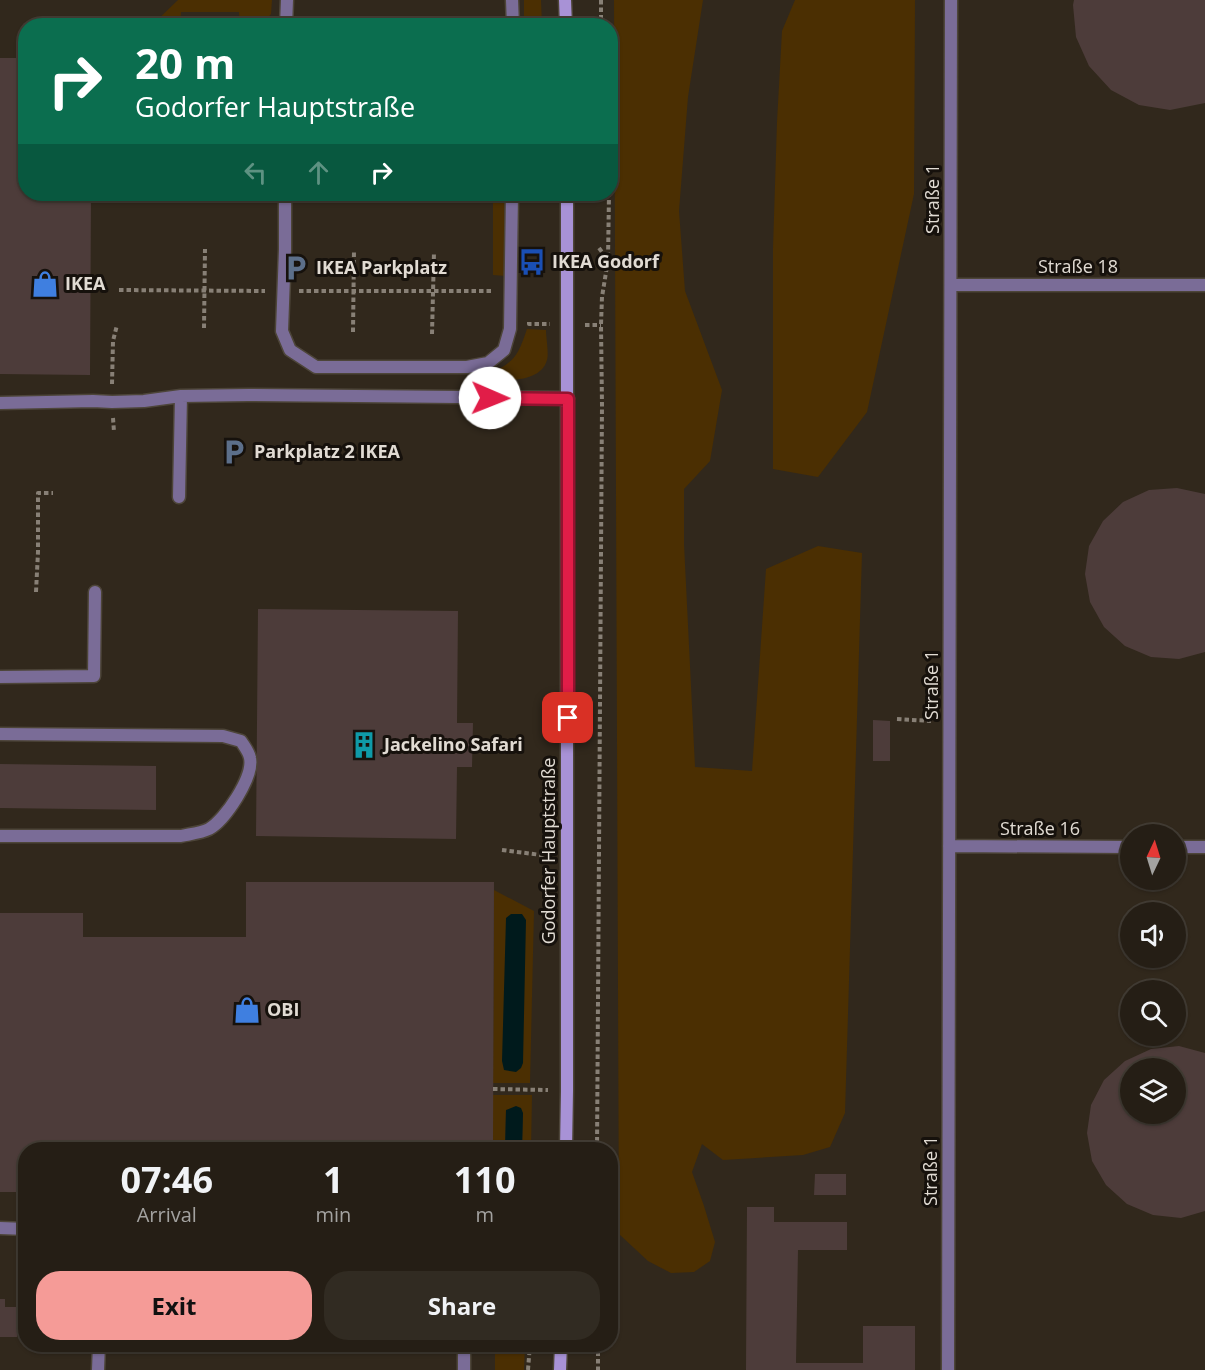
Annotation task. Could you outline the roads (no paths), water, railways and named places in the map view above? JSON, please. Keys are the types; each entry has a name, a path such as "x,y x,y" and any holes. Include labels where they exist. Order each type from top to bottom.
{"main road":[{"path":"565,0 566,18"},
{"name":"Godorfer Hauptstraße","path":"566,1142 567,201"},
{"path":"560,1370 561,1352"}],"lane":[{"path":"286,18 287,0"},
{"path":"512,0 513,18"},
{"name":"Straße 1","path":"948,1370 951,0"},
{"path":"285,201 282,331 290,350 316,367 467,367 488,363 504,350 510,329 512,201"},
{"name":"Straße 18","path":"951,285 1205,285"},
{"path":"0,403 112,402 181,396 248,395 568,399"},
{"path":"179,497 181,396"},
{"path":"0,677 94,676 95,592"},
{"path":"0,734 224,736 241,741 250,758 248,776 238,795 227,812 210,828 182,836 0,836"},
{"name":"Straße 16","path":"949,846 1120,847"},
{"path":"1186,847 1205,847"},
{"path":"0,1228 18,1228"},
{"path":"99,1352 99,1370"},
{"path":"464,1352 464,1370"}],"water":[{"path":"511,914 522,914 526,920 523,1063 516,1072 504,1070 502,1061 506,918"},
{"path":"516,1106 521,1108 523,1113 522,1142 505,1142 506,1110"}],"place":[{"name":"IKEA Godorf","path":"532,262"},
{"name":"IKEA Parkplatz","path":"296,268"},
{"name":"IKEA","path":"45,284"},
{"name":"Parkplatz 2 IKEA","path":"234,452"},
{"name":"Jackelino Safari","path":"364,745"},
{"name":"OBI","path":"247,1010"}]}
